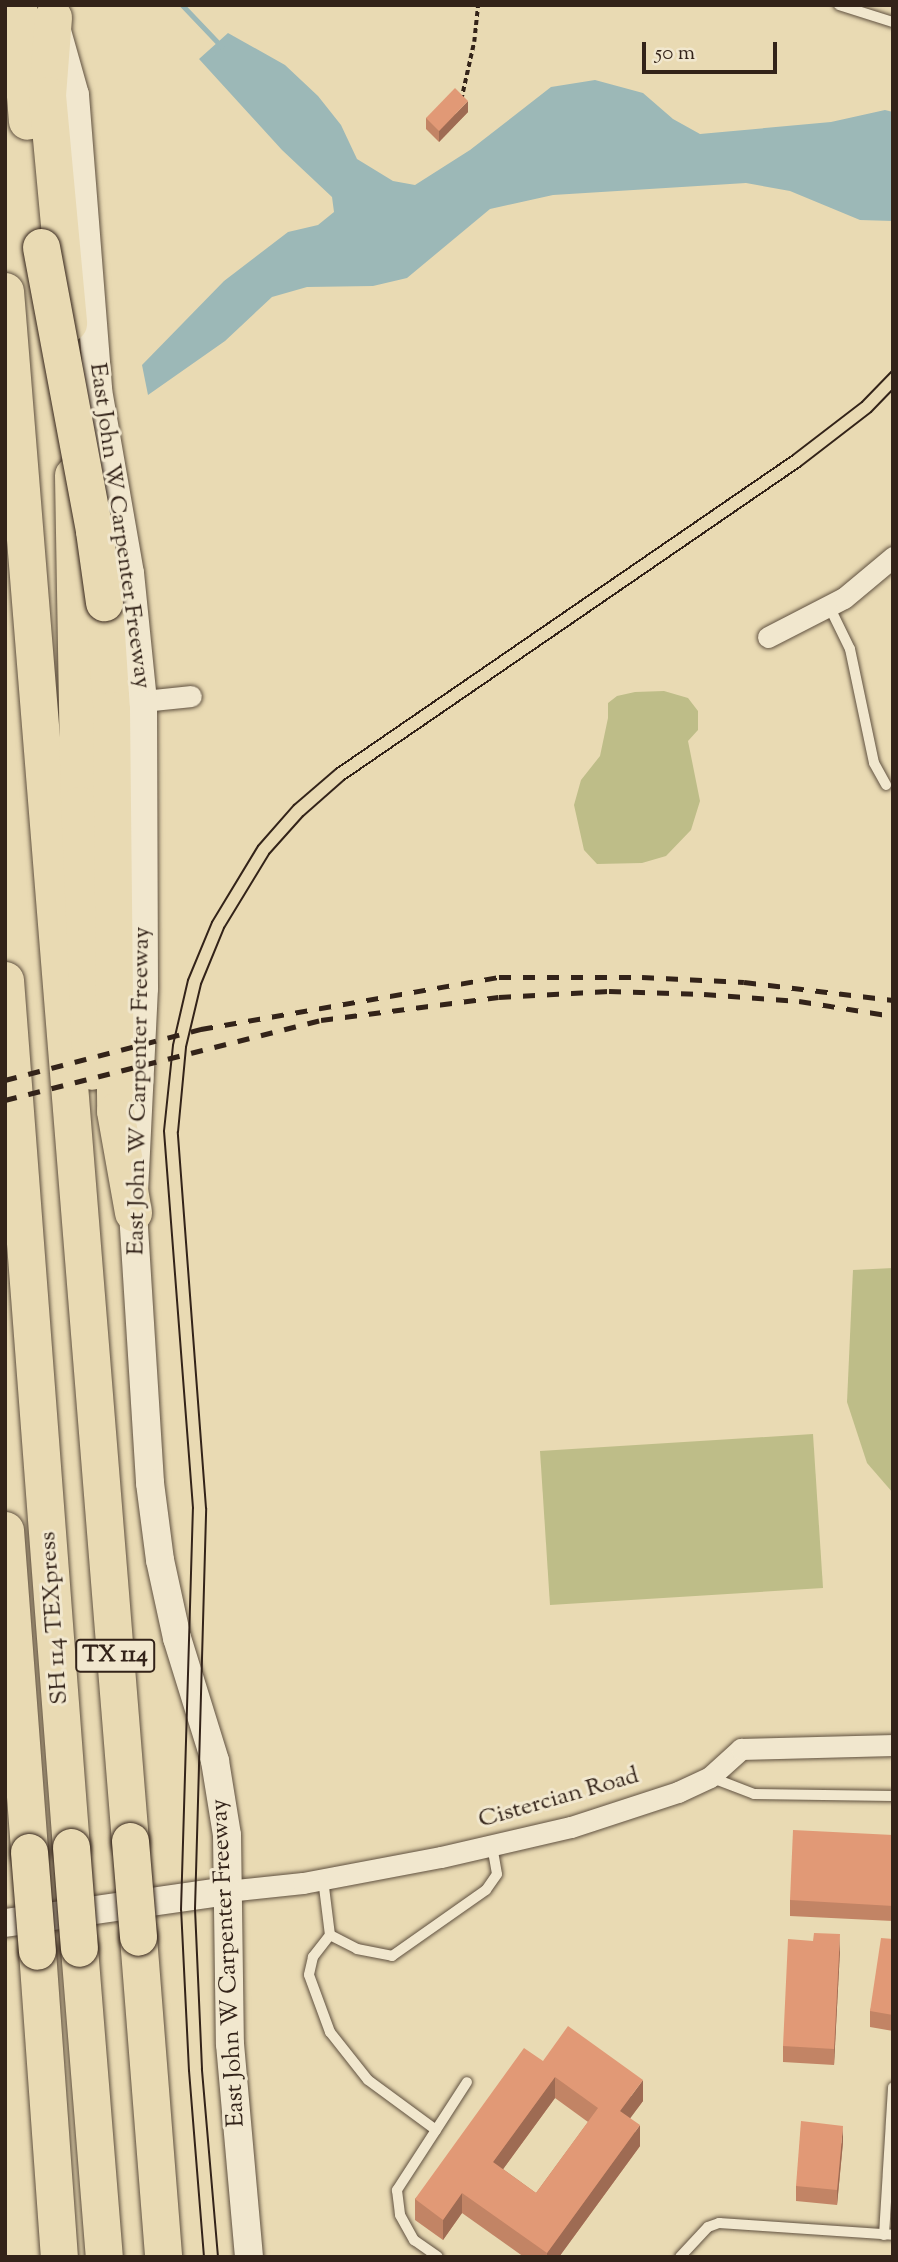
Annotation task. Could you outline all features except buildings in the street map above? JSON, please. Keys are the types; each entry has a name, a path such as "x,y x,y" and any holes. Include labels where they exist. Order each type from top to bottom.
{"highway":[{"path":"18,5 41,247 94,531 104,602 111,710 115,1111 134,1212"},
{"path":"52,11 47,95 72,389 79,805 101,1296 87,1327"},
{"name":"TX 114","path":"5,291 163,2257"},
{"path":"5,557 56,1058 70,1104"},
{"name":"SH 114 TEXpress","path":"5,980 104,2257"},
{"name":"SH 114 TEXpress","path":"5,1530 59,2257"}],"main road":[{"name":"East John W Carpenter Freeway","path":"52,11 75,95 100,401 130,573 143,701 144,988 134,1212 150,1483 160,1560 177,1638 215,1761 228,1835 230,2044 249,2257"},
{"path":"5,1923 227,1891"}],"street":[{"path":"768,637 844,598 893,557"},
{"path":"143,701 191,696"},
{"name":"Cistercian Road","path":"227,1891 323,1880 571,1827 678,1792 710,1777 741,1749 893,1745"}],"lane":[{"path":"839,5 893,22"},
{"path":"829,606 850,649 874,763 886,785"},
{"path":"710,1777 754,1794 893,1796"},
{"path":"330,1935 357,1949 392,1956 486,1890 497,1874 492,1846"},
{"path":"323,1880 330,1935 313,1957 309,1975 330,2032 369,2080 436,2130"},
{"path":"438,2257 414,2239 404,2223 400,2215 397,2190 467,2082"},
{"path":"680,2257 708,2227 719,2223 888,2235 893,2087"}],"path":[{"path":"461,100 474,42 478,5"}],"shaded area":[{"path":"664,691 688,698 698,711 698,730 688,741 700,801 691,830 666,856 642,863 597,864 584,850 574,805 581,780 600,756 608,718 608,703 617,696 635,692"},
{"path":"893,1268 893,1493 867,1463 847,1402 853,1270"},
{"path":"813,1434 823,1588 550,1605 540,1451"}],"water":[{"path":"228,33 285,65 318,96 341,125 357,159 393,181 415,185 470,150 551,87 595,80 643,93 673,119 700,134 831,122 885,110 893,112 893,221 860,220 790,191 746,183 553,195 490,209 407,278 373,286 307,287 272,297 225,341 148,395 142,365 224,281 288,232 318,225 334,212 332,197 282,150 199,59"}],"waterway":[{"path":"182,5 221,46"}],"tram line":[{"path":"204,2257 189,2071 181,1910 193,1508 164,1131 173,1045 188,980 212,922 258,846 294,805 336,769 793,455 862,402 893,370"},
{"path":"218,2257 202,2069 195,1909 206,1508 178,1132 186,1047 201,984 224,928 269,854 303,816 344,780 801,466 871,412 893,389"}],"railway":[{"path":"5,1080 201,1029 499,977 642,977 744,982 893,1000"},
{"path":"5,1100 321,1020 499,997 609,991 704,994 799,1001 893,1016"}]}
